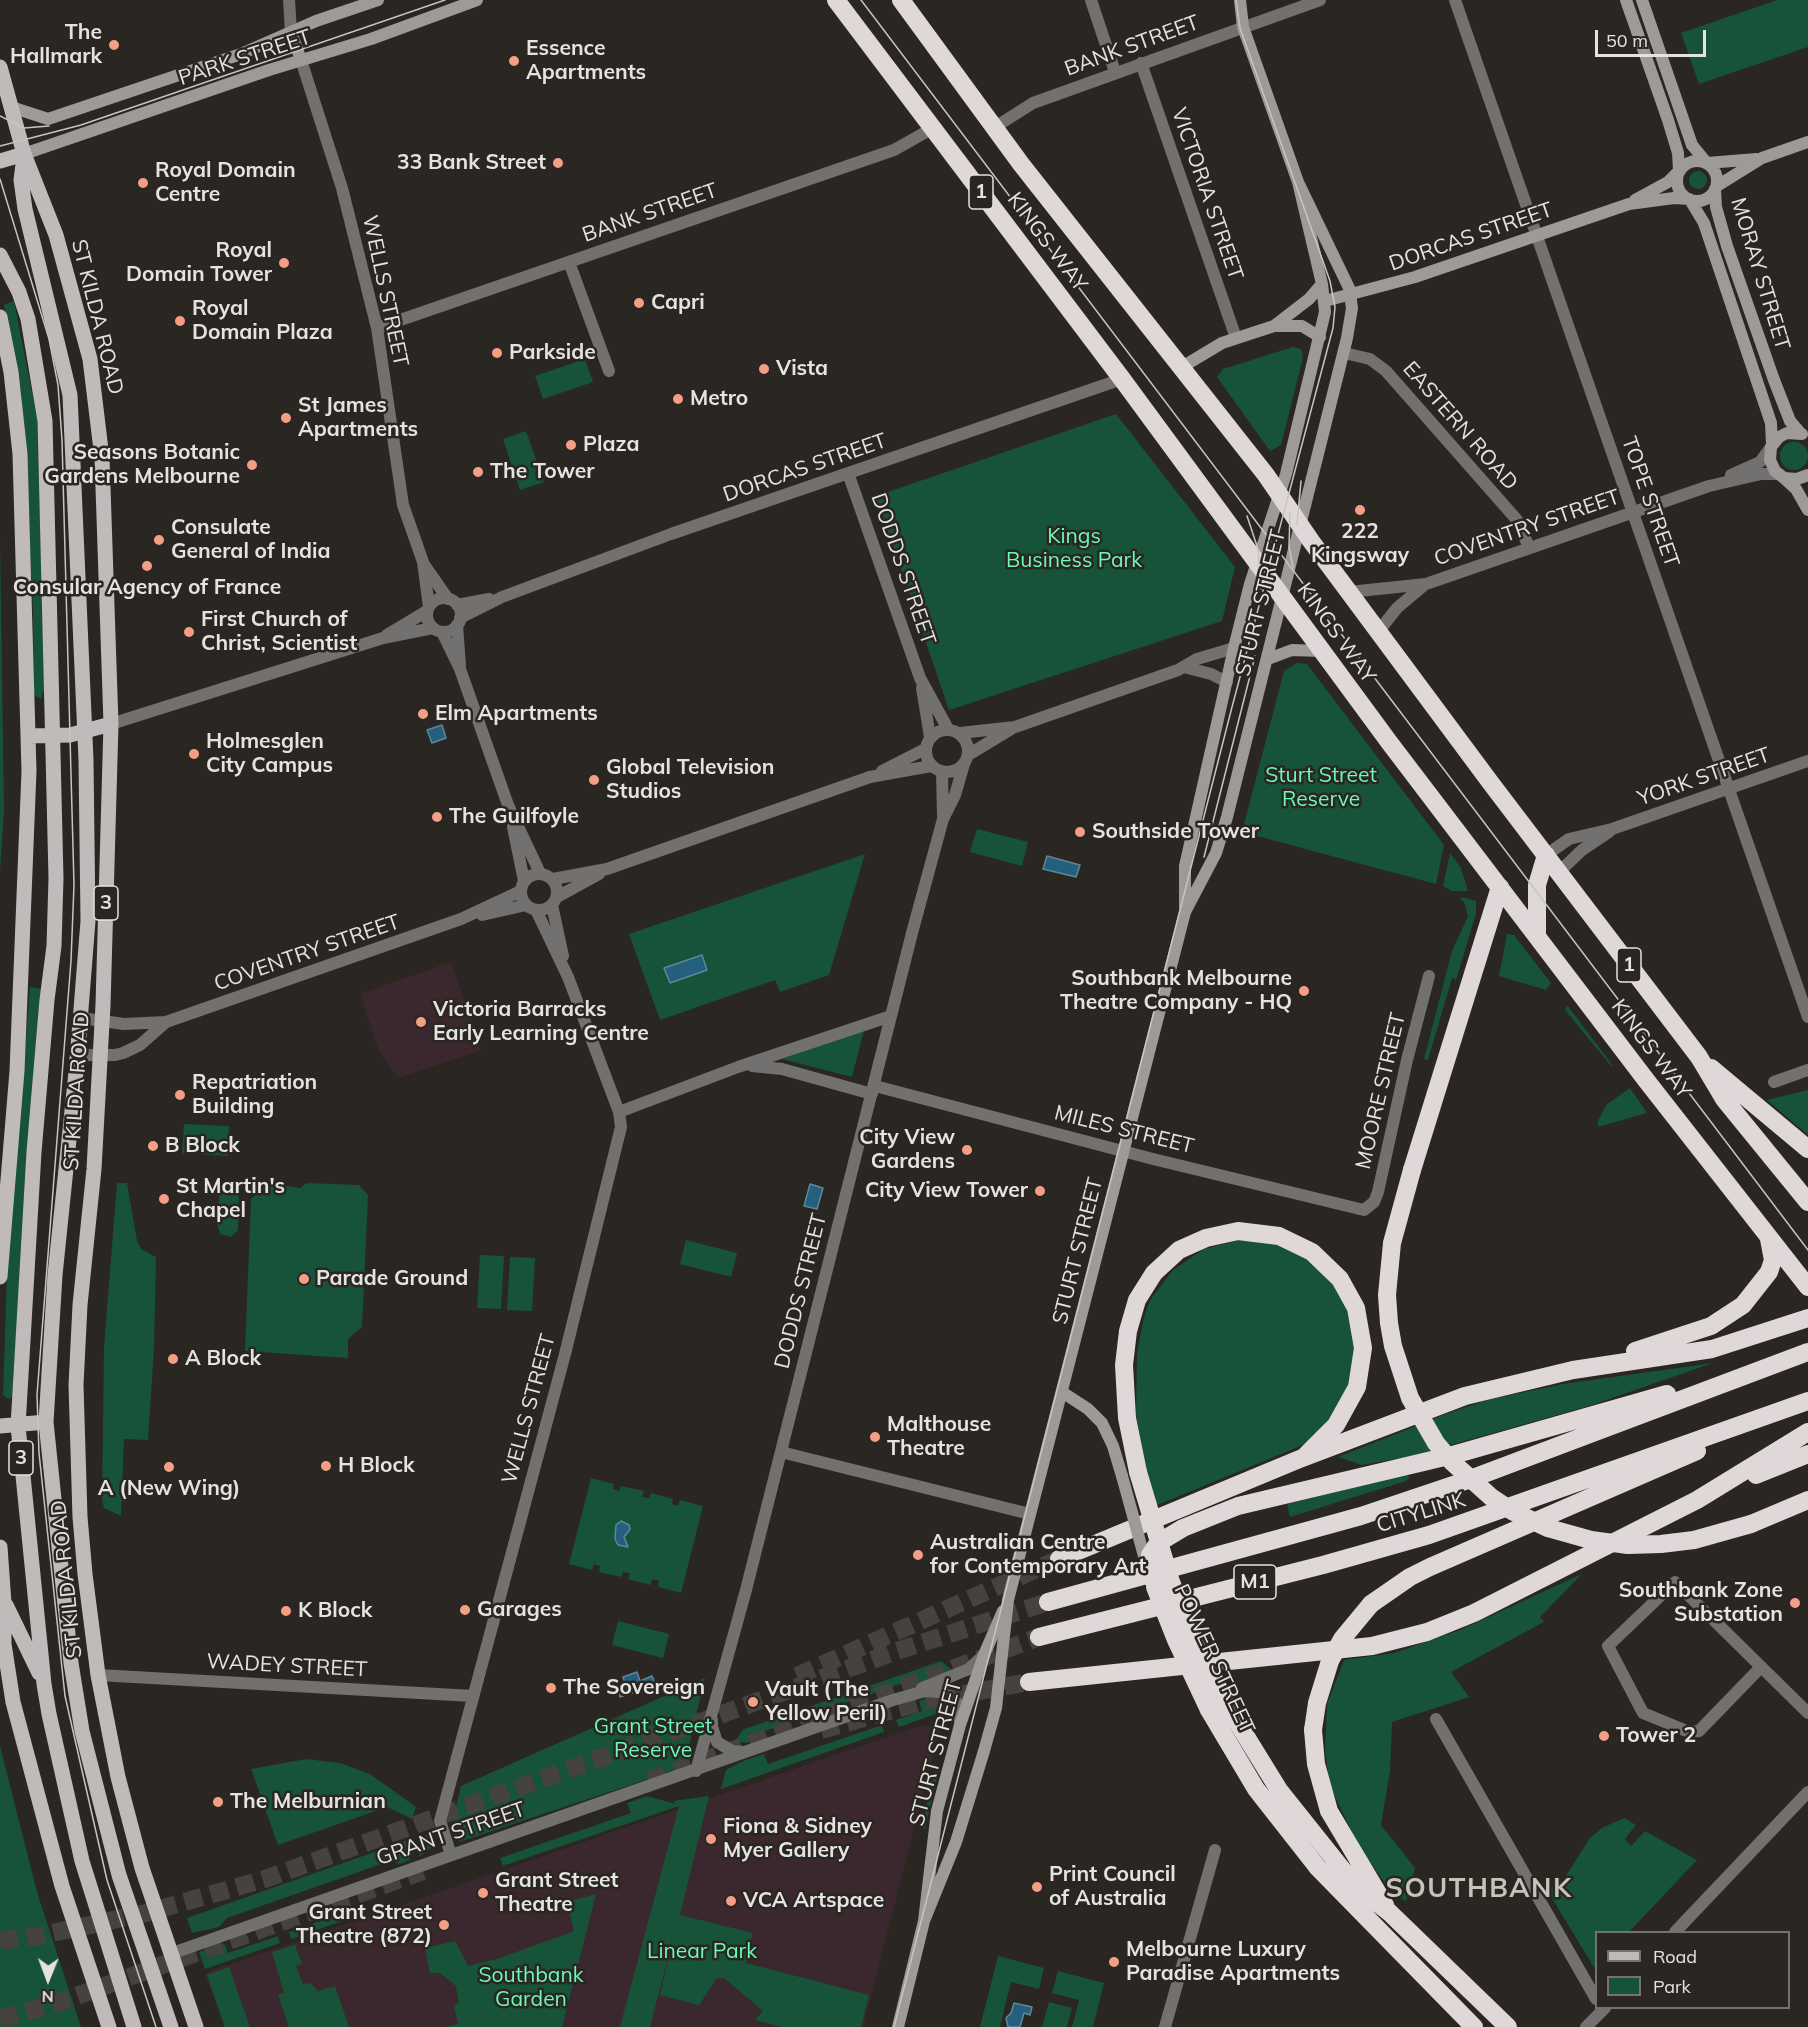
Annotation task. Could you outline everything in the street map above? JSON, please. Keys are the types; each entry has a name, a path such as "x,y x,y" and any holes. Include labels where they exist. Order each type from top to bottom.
{"highway":[{"name":"KINGS WAY","path":"836,0 1257,561 1321,651 1808,1287"},
{"name":"KINGS WAY","path":"901,0 995,127 1280,495 1378,632 1699,1057 1724,1099 1808,1202"},
{"path":"1537,936 1537,882 1546,855"},
{"path":"1500,887 1412,1170 1398,1218 1388,1270 1389,1323 1393,1346 1410,1398 1436,1443 1470,1479 1512,1511 1548,1528 1616,1544 1661,1544 1694,1540 1751,1524 1808,1500"},
{"path":"1699,1057 1808,1149"},
{"name":"POWER STREET","path":"1302,1458 1336,1425 1357,1387 1362,1366 1360,1321 1340,1279 1312,1252 1273,1234 1238,1231 1206,1238 1179,1250 1154,1273 1137,1300 1128,1331 1124,1365 1130,1474 1158,1543 1218,1707 1256,1789 1318,1868 1474,2027"},
{"path":"1059,1559 1302,1458 1465,1396 1573,1370 1691,1334 1728,1317 1755,1292 1769,1272 1773,1260 1768,1235"},
{"path":"1573,1370 1712,1349 1808,1318"},
{"name":"M1","path":"1783,1361 1808,1352"},
{"path":"1152,1579 1150,1555 1158,1543 1190,1525 1238,1506 1453,1455 1783,1361"},
{"name":"CITYLINK","path":"1048,1602 1361,1516 1465,1481 1783,1361"},
{"path":"1389,1912 1329,1811 1316,1764 1313,1730 1317,1703 1330,1661 1342,1639 1371,1604 1410,1577 1808,1401"},
{"name":"CITYLINK","path":"1039,1637 1323,1565 1470,1521 1808,1401"},
{"path":"1029,1682 1372,1646 1401,1639 1474,1613 1696,1500 1808,1432"},
{"path":"1696,1500 1808,1454"},
{"name":"POWER STREET","path":"1152,1579 1176,1640 1218,1707 1316,1839 1363,1892 1389,1912 1508,2027"}],"main road":[{"name":"ST KILDA ROAD","path":"0,67 24,154 56,235 90,359 102,458 111,724 103,1021 94,1169 80,1305 76,1385 80,1518 98,1675 118,1777 142,1868 196,2027"},
{"name":"ST KILDA ROAD","path":"24,154 21,180 26,209 70,394 85,732 88,921 78,1054 53,1296 46,1422 73,1679 93,1781 119,1875 171,2027"},
{"path":"0,160 24,154"},
{"name":"ST KILDA ROAD","path":"0,255 19,292 28,319 45,421 56,917 34,1152 18,1426 44,1684 82,1862 134,2027"},
{"path":"0,317 11,372 20,454 28,736 23,963 14,1115 0,1277"},
{"path":"28,736 52,737 85,732 111,724"},
{"path":"0,1426 46,1422"},
{"path":"0,1547 4,1603 2,1644 24,1747 35,1780 62,1886 109,2027"},
{"path":"4,1603 44,1684"},
{"path":"73,1679 98,1675"}],"street":[{"path":"289,0 291,32"},
{"name":"PARK STREET","path":"11,107 48,119 241,54 291,32 378,0"},
{"name":"PARK STREET","path":"24,154 301,60 371,39 477,0"},
{"path":"1091,0 1115,72"},
{"name":"BANK STREET","path":"995,127 1034,103 1320,0"},
{"name":"TOPE STREET","path":"1455,0 1808,1017"},
{"path":"1626,0 1679,156 1679,190 1690,200 1703,200 1716,188 1762,158 1808,142"},
{"path":"1642,0 1692,145 1716,173 1716,188"},
{"path":"1239,3 1243,27 1298,182 1324,301"},
{"name":"WELLS STREET","path":"291,32 342,188 377,328 403,506 423,562 428,609"},
{"name":"VICTORIA STREET","path":"1141,63 1236,338"},
{"name":"BANK STREET","path":"377,328 894,150 933,128"},
{"path":"1679,171 1693,160 1706,162 1762,158"},
{"name":"DORCAS STREET","path":"1324,301 1415,278 1629,204 1670,181 1679,171"},
{"path":"1298,182 1339,265 1351,296"},
{"name":"MORAY STREET","path":"1716,188 1716,207 1727,246 1766,358 1790,421 1806,436"},
{"name":"DORCAS STREET","path":"1629,204 1677,198 1690,200"},
{"name":"MORAY STREET","path":"1690,200 1704,223 1772,423 1771,464 1779,475"},
{"path":"569,262 609,371"},
{"path":"1274,326 1309,299 1322,285"},
{"name":"STURT STREET","path":"924,1921 956,1842 996,1708 1008,1600 1185,912 1216,853 1268,659 1344,353 1350,321 1351,296"},
{"name":"STURT STREET","path":"1185,912 1185,866 1234,648 1257,561 1280,495 1320,337 1324,301"},
{"path":"1182,367 1210,349 1274,326 1302,326 1320,337"},
{"name":"EASTERN ROAD","path":"1344,353 1370,359 1386,371 1517,520 1529,547"},
{"name":"DORCAS STREET","path":"459,622 502,597 671,534 1122,380"},
{"path":"1772,446 1787,433 1806,436"},
{"name":"COVENTRY STREET","path":"1709,486 1757,463 1772,446"},
{"name":"DODDS STREET","path":"848,473 920,678 927,743"},
{"name":"COVENTRY STREET","path":"1349,592 1426,584 1709,486 1757,474 1779,475"},
{"path":"1779,475 1793,480 1808,475"},
{"path":"1779,475 1796,489 1808,510"},
{"name":"WELLS STREET","path":"423,562 452,602"},
{"name":"COVENTRY STREET","path":"1378,632 1396,608 1426,584"},
{"name":"DORCAS STREET","path":"452,602 502,597"},
{"path":"383,638 428,609 437,600 452,602 459,622 460,669"},
{"path":"428,609 428,620 437,630 460,669 508,806 540,873 553,879 607,868 870,777 927,743 934,733 1014,727"},
{"path":"111,724 383,638 437,630 459,622"},
{"path":"870,777 937,769 954,771 966,759 1014,727 1184,667 1197,659 1234,648"},
{"path":"1268,659 1292,650 1321,651"},
{"path":"1184,667 1206,672 1227,682"},
{"name":"DODDS STREET","path":"920,678 954,731"},
{"path":"954,731 967,743 966,759"},
{"path":"927,743 937,769"},
{"name":"DODDS STREET","path":"696,1771 781,1452 943,819 955,795 966,759"},
{"name":"YORK STREET","path":"1546,855 1569,839 1612,830 1808,761"},
{"name":"DODDS STREET","path":"937,769 943,819"},
{"path":"508,806 523,886 531,907 554,901 607,868"},
{"name":"YORK STREET","path":"1559,872 1589,845 1612,830"},
{"path":"523,886 540,873"},
{"path":"553,879 557,887 554,901"},
{"name":"COVENTRY STREET","path":"81,1018 131,1024 165,1022 461,919 523,886"},
{"name":"WELLS STREET","path":"554,901 568,977"},
{"name":"WELLS STREET","path":"451,1855 440,1821 622,1124 568,977 531,907"},
{"name":"COVENTRY STREET","path":"461,919 531,907"},
{"name":"MOORE STREET","path":"1364,1210 1374,1202 1378,1192 1407,1060 1429,976"},
{"name":"MILES STREET","path":"619,1112 738,1067 891,1016"},
{"name":"COVENTRY STREET","path":"78,1054 115,1055 140,1045 165,1022"},
{"name":"MILES STREET","path":"738,1067 782,1069 1364,1210"},
{"path":"1774,1082 1808,1070"},
{"name":"POWER STREET","path":"1062,1392 1088,1409 1102,1422 1130,1474 1139,1545 1152,1579"},
{"path":"781,1452 1030,1514"},
{"path":"1761,1667 1699,1731 1684,1731 1643,1713 1608,1646 1675,1582 1808,1713"},
{"name":"STURT STREET","path":"898,2027 924,1921 935,1821 960,1725 984,1655 1008,1600"},
{"name":"GRANT STREET","path":"170,1954 893,1700 969,1669 984,1655"},
{"name":"WADEY STREET","path":"98,1675 473,1696"},
{"name":"GRANT STREET","path":"893,1700 925,1691 940,1692 951,1697 959,1705 960,1725"},
{"path":"713,1710 712,1727 717,1742 732,1751 745,1752"},
{"path":"1436,1719 1595,1996"},
{"path":"1676,1931 1808,1792"},
{"path":"1165,2027 1215,1850"},
{"path":"1586,2027 1599,2009"}],"shaded area":[{"name":"Victoria Barracks Early Learning Centre","path":"451,962 482,1050 398,1078 379,1051 360,994"},
{"path":"922,1725 940,1729 863,2027 224,2027 205,1973"}],"green space":[{"path":"1777,0 1808,0 1808,47 1699,84 1681,33"},
{"path":"1694,171 1702,171 1707,176 1705,187 1694,189 1689,184 1689,176"},
{"path":"14,301 37,418 45,687 41,699 34,695 33,609 21,392 4,305"},
{"path":"1293,347 1301,349 1303,357 1281,445 1270,451 1217,377 1223,369"},
{"path":"585,359 593,382 543,399 535,376"},
{"name":"Kings Business Park","path":"1116,414 1235,567 1222,621 949,710 876,496"},
{"path":"526,431 544,482 520,490 503,439"},
{"path":"1794,442 1804,446 1808,456 1804,466 1794,470 1784,466 1780,456 1784,446"},
{"path":"0,537 4,811 0,872"},
{"name":"Sturt Street Reserve","path":"1297,663 1307,664 1444,845 1436,884 1242,832 1284,671"},
{"path":"977,829 1028,842 1022,866 970,852"},
{"path":"1450,853 1461,868 1468,891 1452,891 1443,886"},
{"path":"865,854 829,975 780,992 775,980 660,1020 629,934"},
{"path":"1462,897 1476,901 1476,913 1456,980 1452,978 1428,1060 1424,1059 1452,951 1468,916 1464,902 1460,899"},
{"path":"1507,934 1514,935 1551,983 1546,990 1499,976"},
{"path":"30,987 45,989 26,1196 12,1397 9,1399 3,1395 7,1273"},
{"path":"1567,1005 1613,1066 1612,1067 1565,1010"},
{"path":"864,1030 852,1077 782,1059"},
{"path":"1630,1088 1647,1113 1598,1127 1598,1121 1606,1105"},
{"path":"1808,1090 1808,1135 1767,1100"},
{"path":"184,1124 229,1126 228,1156 182,1153"},
{"path":"224,1182 236,1183 239,1190 238,1230 231,1237 220,1234 217,1224 220,1186"},
{"path":"117,1183 127,1183 137,1241 141,1249 156,1257 154,1348 148,1440 124,1439 121,1516 104,1508 102,1499 104,1347"},
{"path":"268,1183 300,1188 307,1183 359,1185 368,1195 362,1327 348,1339 348,1358 245,1351 251,1199"},
{"path":"686,1240 737,1253 731,1277 680,1264"},
{"path":"1239,1240 1276,1243 1307,1257 1342,1293 1358,1341 1349,1392 1318,1434 1303,1445 1155,1506 1145,1470 1136,1412 1137,1353 1144,1317 1150,1300 1173,1270 1204,1249"},
{"path":"480,1255 504,1256 501,1309 477,1308"},
{"path":"510,1257 535,1258 532,1311 507,1310"},
{"path":"1713,1363 1592,1405 1412,1456 1362,1465 1338,1457 1448,1413 1491,1399 1563,1384"},
{"path":"1405,1474 1410,1477 1406,1481 1290,1517 1287,1504"},
{"path":"591,1478 614,1484 613,1489 619,1491 621,1486 644,1491 642,1497 649,1498 651,1493 673,1499 672,1504 678,1506 680,1500 703,1506 681,1593 658,1587 659,1581 652,1579 651,1585 628,1579 630,1573 623,1572 621,1577 599,1572 600,1566 594,1564 592,1570 569,1564"},
{"path":"1582,1574 1540,1617 1544,1622 1451,1672 1469,1697 1392,1722 1390,1770 1381,1825 1415,1868 1406,1901 1394,1895 1360,1849 1330,1786 1325,1752 1327,1704 1344,1660 1394,1653 1460,1630"},
{"path":"618,1621 669,1634 663,1658 612,1645"},
{"path":"941,1661 953,1671 913,1685 903,1683 765,1731 758,1738 746,1743 736,1741 742,1730"},
{"name":"Grant Street Reserve","path":"705,1678 684,1767 459,1842 453,1819 461,1786"},
{"path":"934,1696 947,1702 936,1714 899,1727 896,1720 922,1711 919,1701"},
{"path":"882,1725 884,1732 721,1789 726,1770 743,1761 764,1754 768,1764"},
{"path":"0,1746 37,1892 81,2027 0,2027"},
{"path":"306,1759 340,1763 370,1774 416,1807 412,1819 387,1807 278,1845 251,1769"},
{"path":"936,1767 939,1768 925,1829 921,1828"},
{"name":"Linear Park","path":"647,1796 676,1804 673,1801 709,1796 680,1915 753,1933 746,1963 869,1995 861,2027 781,2027 755,2020 763,2011 724,1978 717,1978 699,2005 660,1995 673,1938 650,2027 620,2027 679,1806 503,1866 500,1858 631,1813 627,1803"},
{"path":"1624,1818 1636,1825 1625,1839 1631,1846 1645,1831 1697,1860 1630,1931 1595,1931 1595,1969 1547,1890 1562,1882 1590,1838 1602,1828"},
{"path":"433,1833 432,1847 419,1857 424,1836"},
{"path":"414,1838 409,1860 400,1864 390,1861 227,1918 219,1927 192,1933 187,1918"},
{"name":"Southbank Garden","path":"596,1894 562,2027 445,2027 458,2024 454,2005 459,2004 456,1986 440,1973 430,1973 425,1948 455,1941 468,1966 500,1958 574,1931 567,1902"},
{"path":"356,1908 359,1915 291,1939 289,1932"},
{"path":"278,1936 280,1943 205,1969 199,1952 224,1943 228,1953"},
{"path":"295,1945 302,1964 296,1966 303,1984 310,1983 318,1991 335,1986 349,2027 289,2027 278,1995 284,1993 272,1952"},
{"path":"998,1956 1044,1968 1039,1989 1011,1982 1000,2027 980,2027"},
{"path":"229,1967 250,2027 225,2027 207,1975"},
{"path":"1058,1971 1104,1983 1093,2027 1072,2027 1079,2000 1052,1993"},
{"path":"1049,2002 1072,2008 1067,2027 1042,2027"}],"water":[{"path":"442,725 446,738 432,743 427,730"},
{"path":"1047,856 1080,865 1076,877 1043,869"},
{"path":"702,955 707,970 670,983 664,968"},
{"path":"810,1184 823,1188 817,1209 804,1206"},
{"path":"621,1521 629,1525 630,1529 624,1537 628,1547 618,1545 615,1539 616,1525"},
{"path":"637,1672 640,1681 652,1676 656,1685 620,1697 618,1689 626,1687 623,1677"},
{"path":"1014,2003 1032,2007 1030,2015 1024,2013 1020,2027 1008,2027 1006,2018 1011,2013"}],"tunnel":[{"path":"797,1676 1059,1559"},
{"path":"0,1941 38,1936 146,1913 265,1879 897,1651 1048,1602"},
{"path":"649,1781 1039,1637"},
{"path":"821,1730 925,1701 1029,1682"},
{"path":"0,2019 60,2002 423,1871"}],"tram line":[{"path":"0,146 81,125 445,0"},
{"path":"861,0 1808,1250"},
{"path":"894,2027 1232,707 1333,328 1335,307 1330,281 1240,28 1236,0"},
{"path":"0,116 24,128 49,126"},
{"path":"0,179 49,339 58,385 62,440 74,885 71,961 37,1395 39,1453 65,1696 107,1880 156,2027"},
{"path":"1297,525 1301,481"},
{"path":"1290,513 1289,547 1293,567"},
{"path":"1247,516 1258,549 1261,589"},
{"path":"1204,857 1255,656"}],"place":[{"name":"The Hallmark","path":"114,45"},
{"name":"Essence Apartments","path":"514,61"},
{"name":"33 Bank Street","path":"558,163"},
{"name":"Royal Domain Centre","path":"143,183"},
{"name":"Royal Domain Tower","path":"284,263"},
{"name":"Capri","path":"639,303"},
{"name":"Royal Domain Plaza","path":"180,321"},
{"name":"Parkside","path":"497,353"},
{"name":"Vista","path":"764,369"},
{"name":"Metro","path":"678,399"},
{"name":"St James Apartments","path":"286,418"},
{"name":"Plaza","path":"571,445"},
{"name":"Seasons Botanic Gardens Melbourne","path":"252,465"},
{"name":"The Tower","path":"478,472"},
{"name":"222 Kingsway","path":"1360,510"},
{"name":"Consulate General of India","path":"159,540"},
{"name":"Consular Agency of France","path":"147,566"},
{"name":"First Church of Christ, Scientist","path":"189,632"},
{"name":"Elm Apartments","path":"423,714"},
{"name":"Holmesglen City Campus","path":"194,754"},
{"name":"Global Television Studios","path":"594,780"},
{"name":"The Guilfoyle","path":"437,817"},
{"name":"Southside Tower","path":"1080,832"},
{"name":"Southbank Melbourne Theatre Company - HQ","path":"1304,991"},
{"name":"Victoria Barracks Early Learning Centre","path":"421,1022"},
{"name":"Repatriation Building","path":"180,1095"},
{"name":"B Block","path":"153,1146"},
{"name":"City View Gardens","path":"967,1150"},
{"name":"City View Tower","path":"1040,1191"},
{"name":"St Martin's Chapel","path":"164,1199"},
{"name":"Parade Ground","path":"304,1279"},
{"name":"A Block","path":"173,1359"},
{"name":"Malthouse Theatre","path":"875,1437"},
{"name":"H Block","path":"326,1466"},
{"name":"A (New Wing)","path":"169,1467"},
{"name":"Australian Centre for Contemporary Art","path":"918,1555"},
{"name":"Southbank Zone Substation","path":"1795,1603"},
{"name":"Garages","path":"465,1610"},
{"name":"K Block","path":"286,1611"},
{"name":"The Sovereign","path":"551,1688"},
{"name":"Vault (The Yellow Peril)","path":"753,1702"},
{"name":"Tower 2","path":"1604,1736"},
{"name":"The Melburnian","path":"218,1802"},
{"name":"Fiona & Sidney Myer Gallery","path":"711,1839"},
{"name":"Print Council of Australia","path":"1037,1887"},
{"name":"Grant Street Theatre","path":"483,1893"},
{"name":"VCA Artspace","path":"731,1901"},
{"name":"Grant Street Theatre (872)","path":"444,1925"},
{"name":"Melbourne Luxury Paradise Apartments","path":"1114,1962"}],"district":[{"name":"SOUTHBANK","path":"1479,1889"}]}
